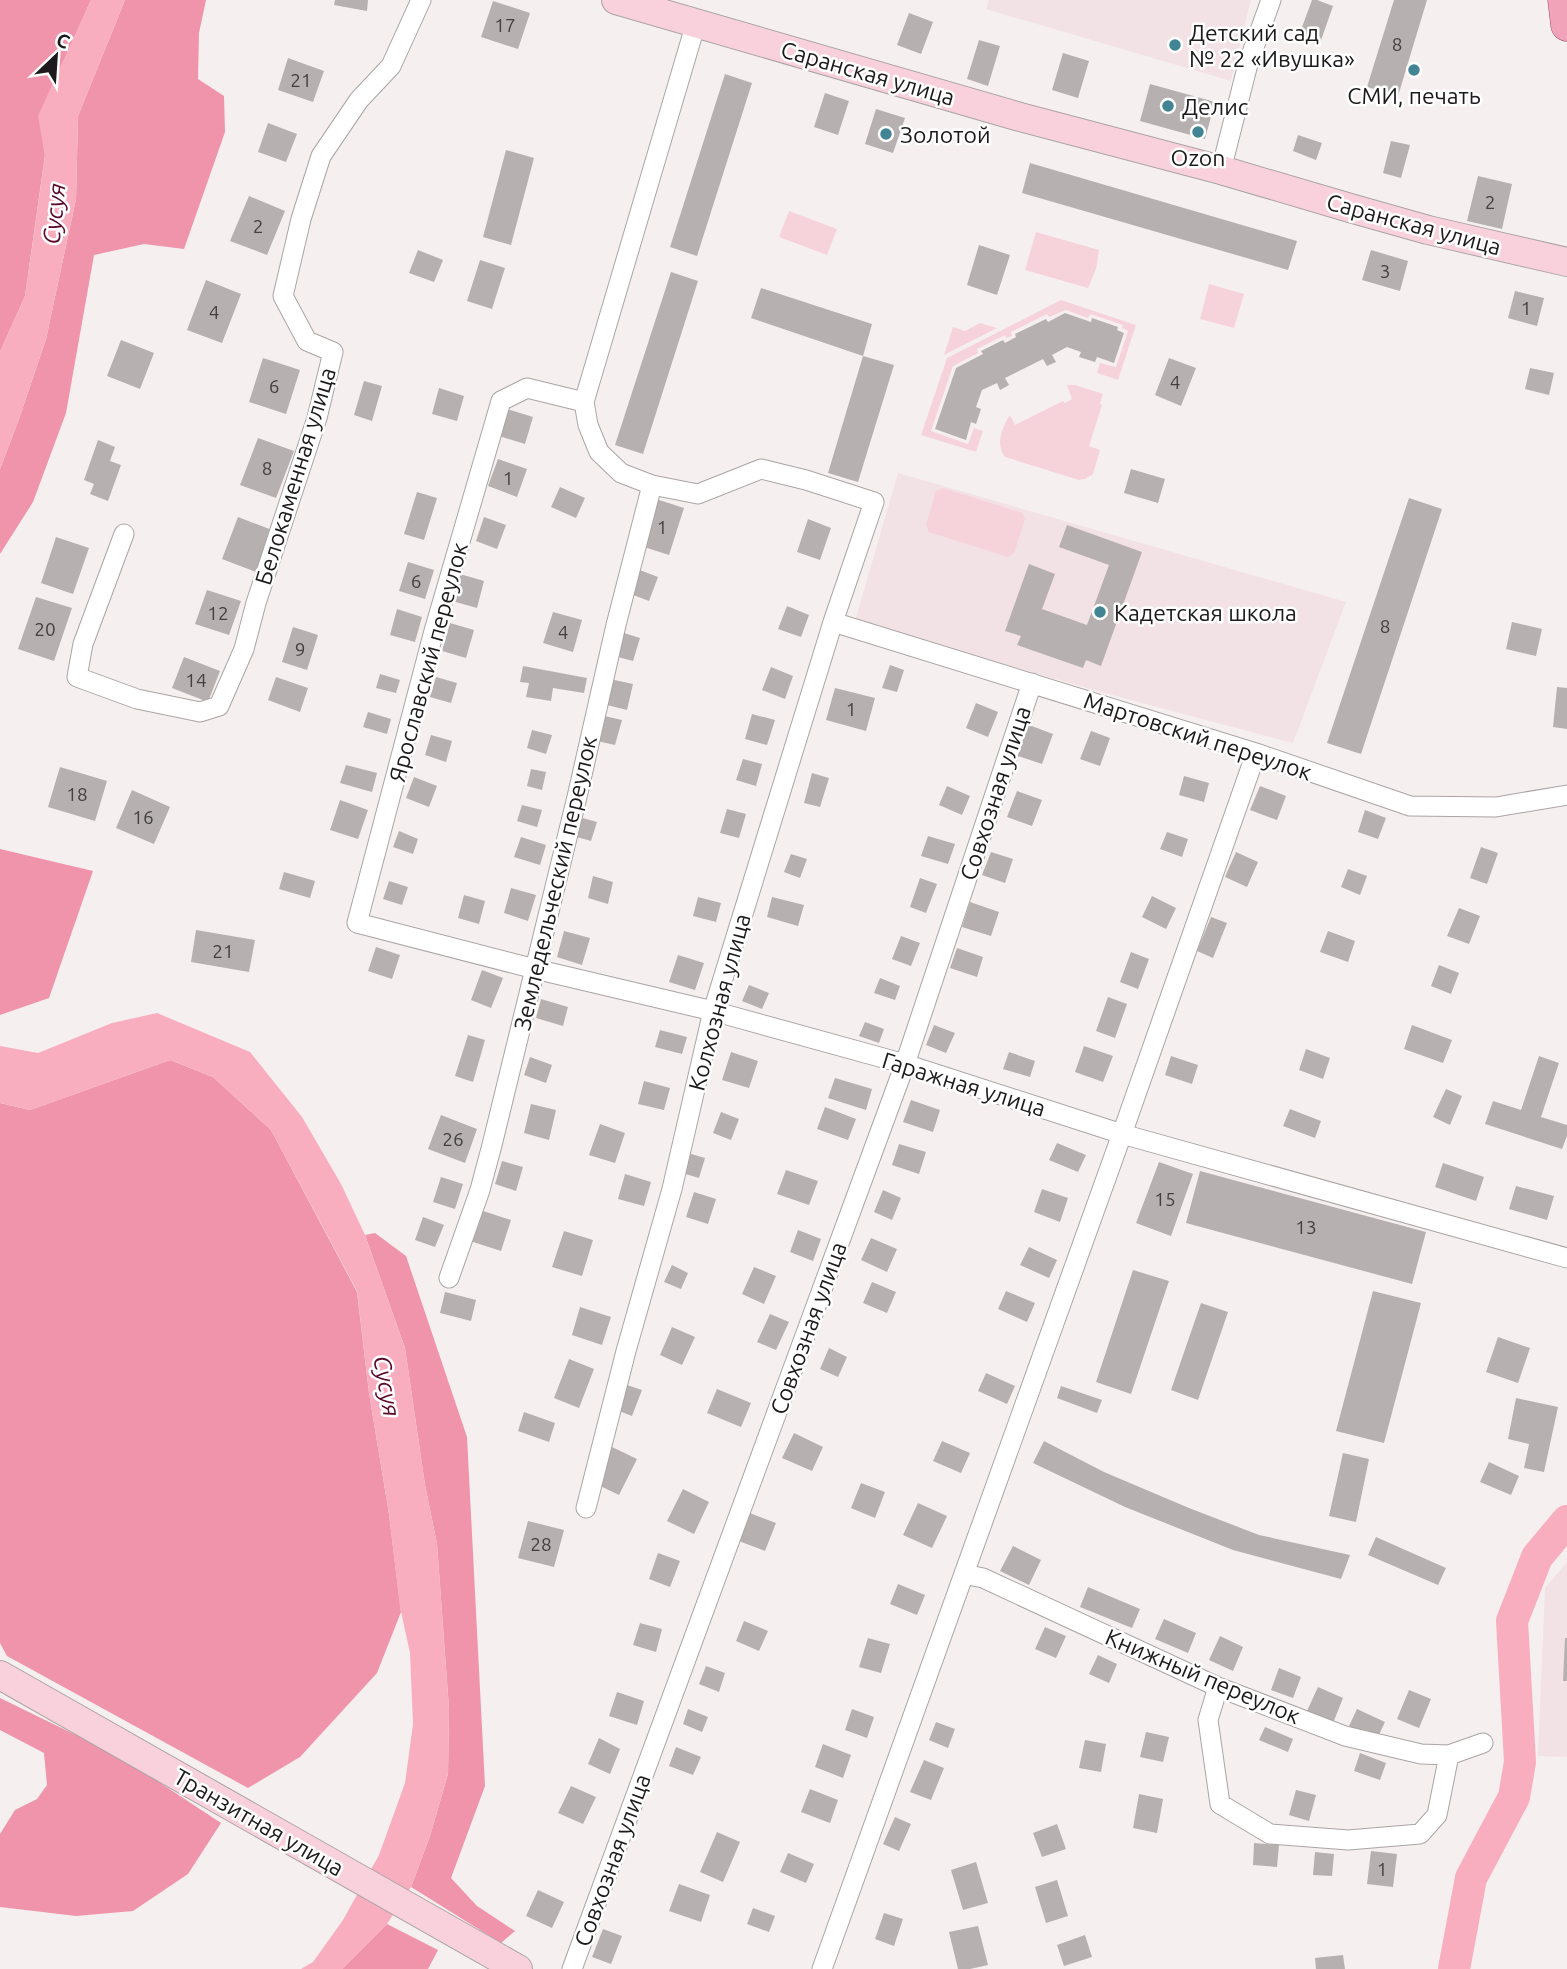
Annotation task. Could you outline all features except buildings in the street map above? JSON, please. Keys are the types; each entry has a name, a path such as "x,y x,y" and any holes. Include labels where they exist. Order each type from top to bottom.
{"main road":[{"path":"1564,0 1567,25"}],"street":[{"name":"Белокаменная улица","path":"124,534 83,643 77,677 137,699 200,712 219,706 244,649 256,603 317,418 333,352 307,341 283,296 300,219 321,156 359,100 391,66 421,0"},
{"name":"Саранская улица","path":"616,0 1020,117 1221,170 1428,230 1567,262"},
{"path":"1221,170 1248,64 1271,0"},
{"path":"652,485 621,472 599,452 588,425 584,402 696,23"},
{"name":"Ярославский переулок","path":"357,923 434,631 501,401 527,388 584,402"},
{"name":"Колхозная улица","path":"586,1508 626,1350 672,1189 713,1011 833,622 874,502 761,469 698,494 652,485"},
{"name":"Земледельческий переулок","path":"449,1278 481,1190 652,485"},
{"name":"Мартовский переулок","path":"833,622 1256,753 1410,806 1496,807 1567,795"},
{"name":"Совхозная улица","path":"572,1969 905,1064 1032,683"},
{"path":"822,1969 1256,753"},
{"name":"Гаражная улица","path":"357,923 713,1011 905,1064 1122,1134 1567,1258"},
{"name":"Книжный переулок","path":"964,1574 983,1578 1218,1687 1345,1736 1421,1754 1449,1755"},
{"name":"Транзитная улица","path":"0,1675 518,1969"},
{"path":"1218,1687 1208,1720 1220,1804 1270,1834 1348,1840 1420,1834 1437,1815 1449,1755 1483,1743"}],"shaded area":[{"path":"0,0 91,0 39,116 45,155 25,296 0,352"},
{"path":"125,0 206,0 199,33 198,79 224,96 225,132 184,249 144,244 94,255 66,413 33,502 0,554 0,469 46,339 76,199 78,116"},
{"name":"Детский сад № 22 «Ивушка»","path":"989,0 1251,0 1231,81 986,9"},
{"path":"789,211 837,229 827,255 779,237"},
{"path":"1036,232 1099,250 1096,269 1088,288 1025,270"},
{"path":"1209,284 1244,294 1234,328 1200,319"},
{"path":"1061,300 1136,325 1118,380 1097,373 1100,363 1116,367 1128,331 1122,328 1123,325 1090,314 1088,318 1066,310 1049,317 1047,314 1011,332 1012,336 1006,338 1005,335 977,349 978,353 953,366 931,431 968,444 974,428 983,431 976,452 921,435 947,358"},
{"path":"980,323 997,328 944,355 953,327 965,331"},
{"path":"1067,385 1103,394 1089,446 1100,450 1093,474 1079,480 1005,457 1000,447 1002,430 1010,415 1015,425 1063,401 1065,403 1072,399"},
{"name":"Кадетская школа","path":"898,473 1346,602 1293,743 1101,692 855,621"},
{"path":"943,488 1022,513 1025,519 1014,553 1008,557 929,532 926,525 936,491"},
{"path":"0,849 93,871 49,998 0,1015"},
{"path":"170,1060 213,1077 271,1130 357,1292 401,1612 377,1673 300,1757 248,1788 7,1656 0,1643 0,1103 30,1110"},
{"path":"375,1233 406,1256 467,1437 485,1786 451,1878 477,1906 515,1931 501,1943 411,1887 430,1836 448,1774 449,1709 437,1544 425,1485 405,1348 365,1235"},
{"path":"1567,1562 1567,1757 1538,1756 1545,1588"},
{"path":"0,1698 121,1757 221,1823 188,1874 133,1911 76,1916 0,1907 0,1834 15,1810 37,1799 47,1785 44,1753 0,1730"},
{"path":"387,1924 438,1950 428,1969 342,1969"}],"water":[{"name":"Сусуя","path":"91,0 125,0 78,116 76,199 46,339 0,469 0,352 25,296 45,156 38,116"},
{"name":"Сусуя","path":"157,1013 250,1052 302,1117 341,1184 365,1235 405,1348 425,1485 437,1544 449,1709 448,1774 430,1836 411,1887 387,1924 342,1969 301,1969 313,1962 343,1920 379,1855 405,1783 413,1724 410,1653 400,1607 357,1291 271,1130 213,1077 170,1060 30,1110 0,1103 0,1046 38,1053 112,1023"}],"waterway":[{"path":"1454,1969 1471,1878 1514,1797 1520,1762 1512,1621 1537,1557 1567,1521"}],"place":[{"name":"Детский сад № 22 «Ивушка»","path":"1175,45"},
{"name":"СМИ, печать","path":"1414,70"},
{"name":"Делис","path":"1168,106"},
{"name":"Ozon","path":"1198,132"},
{"name":"Золотой","path":"886,134"},
{"name":"Кадетская школа","path":"1100,612"}]}
